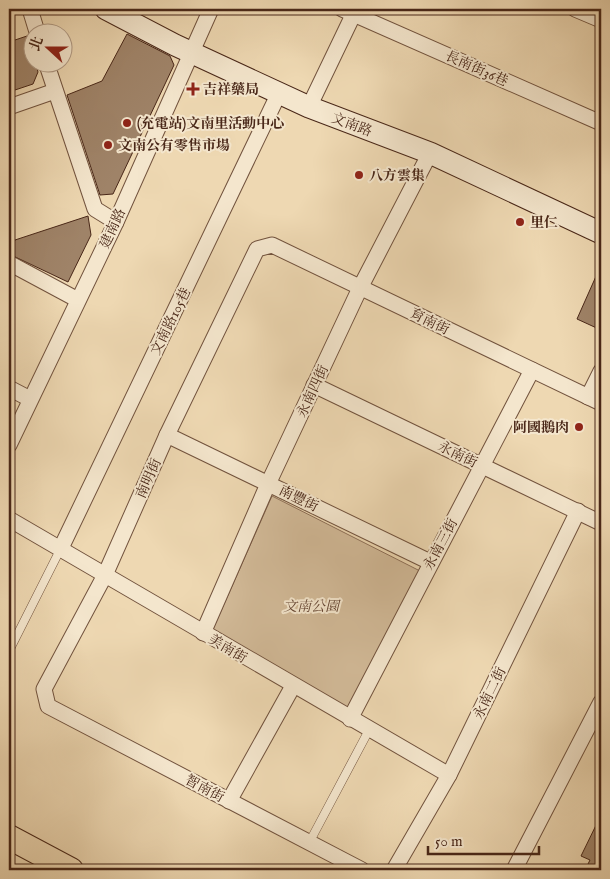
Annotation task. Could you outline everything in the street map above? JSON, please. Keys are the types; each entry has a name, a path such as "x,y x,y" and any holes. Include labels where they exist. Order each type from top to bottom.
{"main road":[{"path":"9,838 71,870"}],"street":[{"path":"30,9 34,22"},
{"name":"文南路","path":"106,9 190,52 309,108 430,153 601,233"},
{"name":"建南路","path":"9,445 116,222 190,52 211,9"},
{"path":"575,9 601,20"},
{"path":"309,108 350,11"},
{"name":"長南街36巷","path":"350,11 601,122"},
{"path":"49,72 95,210 116,222"},
{"path":"9,107 55,91"},
{"name":"文南路105巷","path":"61,548 279,94"},
{"name":"永南四街","path":"203,633 268,484 314,385 360,288 430,153"},
{"name":"育南街","path":"257,248 272,245 594,400"},
{"name":"南明街","path":"48,706 44,689 105,575 167,435 257,248"},
{"path":"9,263 78,300"},
{"name":"永南三街","path":"350,719 430,562 532,370"},
{"path":"594,400 601,371"},
{"name":"永南街","path":"314,385 601,522"},
{"path":"9,388 30,399"},
{"name":"南豐街","path":"167,435 430,562"},
{"name":"永南二街","path":"394,870 449,775 578,511"},
{"name":"美南街","path":"9,519 368,730 449,775"},
{"path":"229,801 293,686"},
{"path":"514,870 601,702"},
{"name":"智南街","path":"48,706 362,870"}],"lane":[{"path":"9,651 61,548"},
{"path":"309,843 368,730"}],"green space":[{"name":"文南公園","path":"272,496 422,572 343,720 209,638"}],"building":[{"name":"文南公有零售市場","path":"127,34 170,56 174,65 113,194 100,195 67,95 102,81"},
{"path":"22,38 22,72 38,72 33,84 9,92 9,42"},
{"path":"88,216 91,235 68,282 9,254 15,240"},
{"path":"601,265 601,330 577,319"},
{"path":"601,815 601,870 585,870 590,860 581,856"}],"place":[{"name":"吉祥藥局","path":"193,89"},
{"name":"(充電站)文南里活動中心","path":"127,123"},
{"name":"文南公有零售市場","path":"108,145"},
{"name":"八方雲集","path":"359,175"},
{"name":"里仁","path":"520,222"},
{"name":"阿國鵝肉","path":"579,427"}]}
